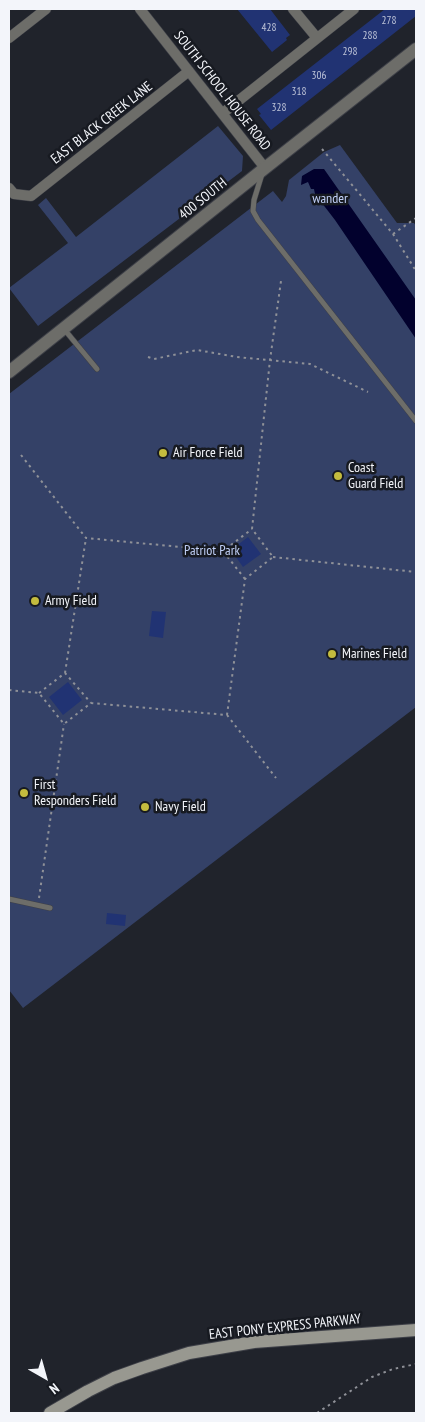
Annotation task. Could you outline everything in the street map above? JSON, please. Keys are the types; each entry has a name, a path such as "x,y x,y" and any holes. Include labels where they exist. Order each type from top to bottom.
{"main road":[{"name":"EAST PONY EXPRESS PARKWAY","path":"50,1413 114,1378 188,1353 254,1342 416,1330"}],"street":[{"path":"9,38 46,9"},
{"name":"SOUTH SCHOOL HOUSE ROAD","path":"140,9 265,168"},
{"path":"293,9 317,38"},
{"path":"223,114 354,9"},
{"name":"400 SOUTH","path":"9,372 416,49"},
{"name":"EAST BLACK CREEK LANE","path":"9,188 14,194 31,196 190,71"}],"lane":[{"path":"265,168 257,186 253,211 268,234 416,422"},
{"path":"64,329 97,369"},
{"path":"9,898 50,908"}],"path":[{"path":"322,149 393,234 416,271"},
{"path":"393,234 416,218"},
{"path":"273,557 252,528 270,360 281,281"},
{"path":"148,357 154,359 197,350 310,364 368,392"},
{"path":"9,690 40,693 66,673 86,538 21,455"},
{"path":"86,538 223,551 252,528"},
{"path":"223,551 245,579"},
{"path":"276,778 226,715 245,579 273,557 416,572"},
{"path":"66,673 91,703"},
{"path":"40,693 64,724"},
{"path":"39,894 64,724 91,703 226,715"},
{"path":"317,1413 372,1377 393,1369 416,1364"}],"green space":[{"path":"218,126 243,156 242,171 38,326 9,288 68,243 38,205 46,198 76,237"},
{"name":"Patriot Park","path":"340,145 397,223 414,223 416,226 416,707 23,1008 9,990 9,394 273,191 282,202 286,196 289,180 324,152"}],"shaded area":[{"path":"314,169 324,169 416,300 416,339 335,220 315,194 314,189 311,189 308,182 301,185 302,176"}],"building":[{"path":"237,9 270,9 290,35 286,38 287,40 272,52"},
{"path":"385,9 416,9 416,16 271,130 259,115 261,114 257,109"},
{"path":"248,537 261,554 243,567 231,550"},
{"path":"152,611 166,612 163,638 149,636"},
{"path":"68,682 82,700 63,715 49,697"},
{"path":"107,913 126,915 125,926 106,924"}],"place":[{"name":"Air Force Field","path":"163,453"},
{"name":"Coast Guard Field","path":"338,476"},
{"name":"Army Field","path":"35,601"},
{"name":"Marines Field","path":"332,654"},
{"name":"First Responders Field","path":"24,793"},
{"name":"Navy Field","path":"145,807"}],"park label":[{"name":"wander","path":"330,199"}]}
